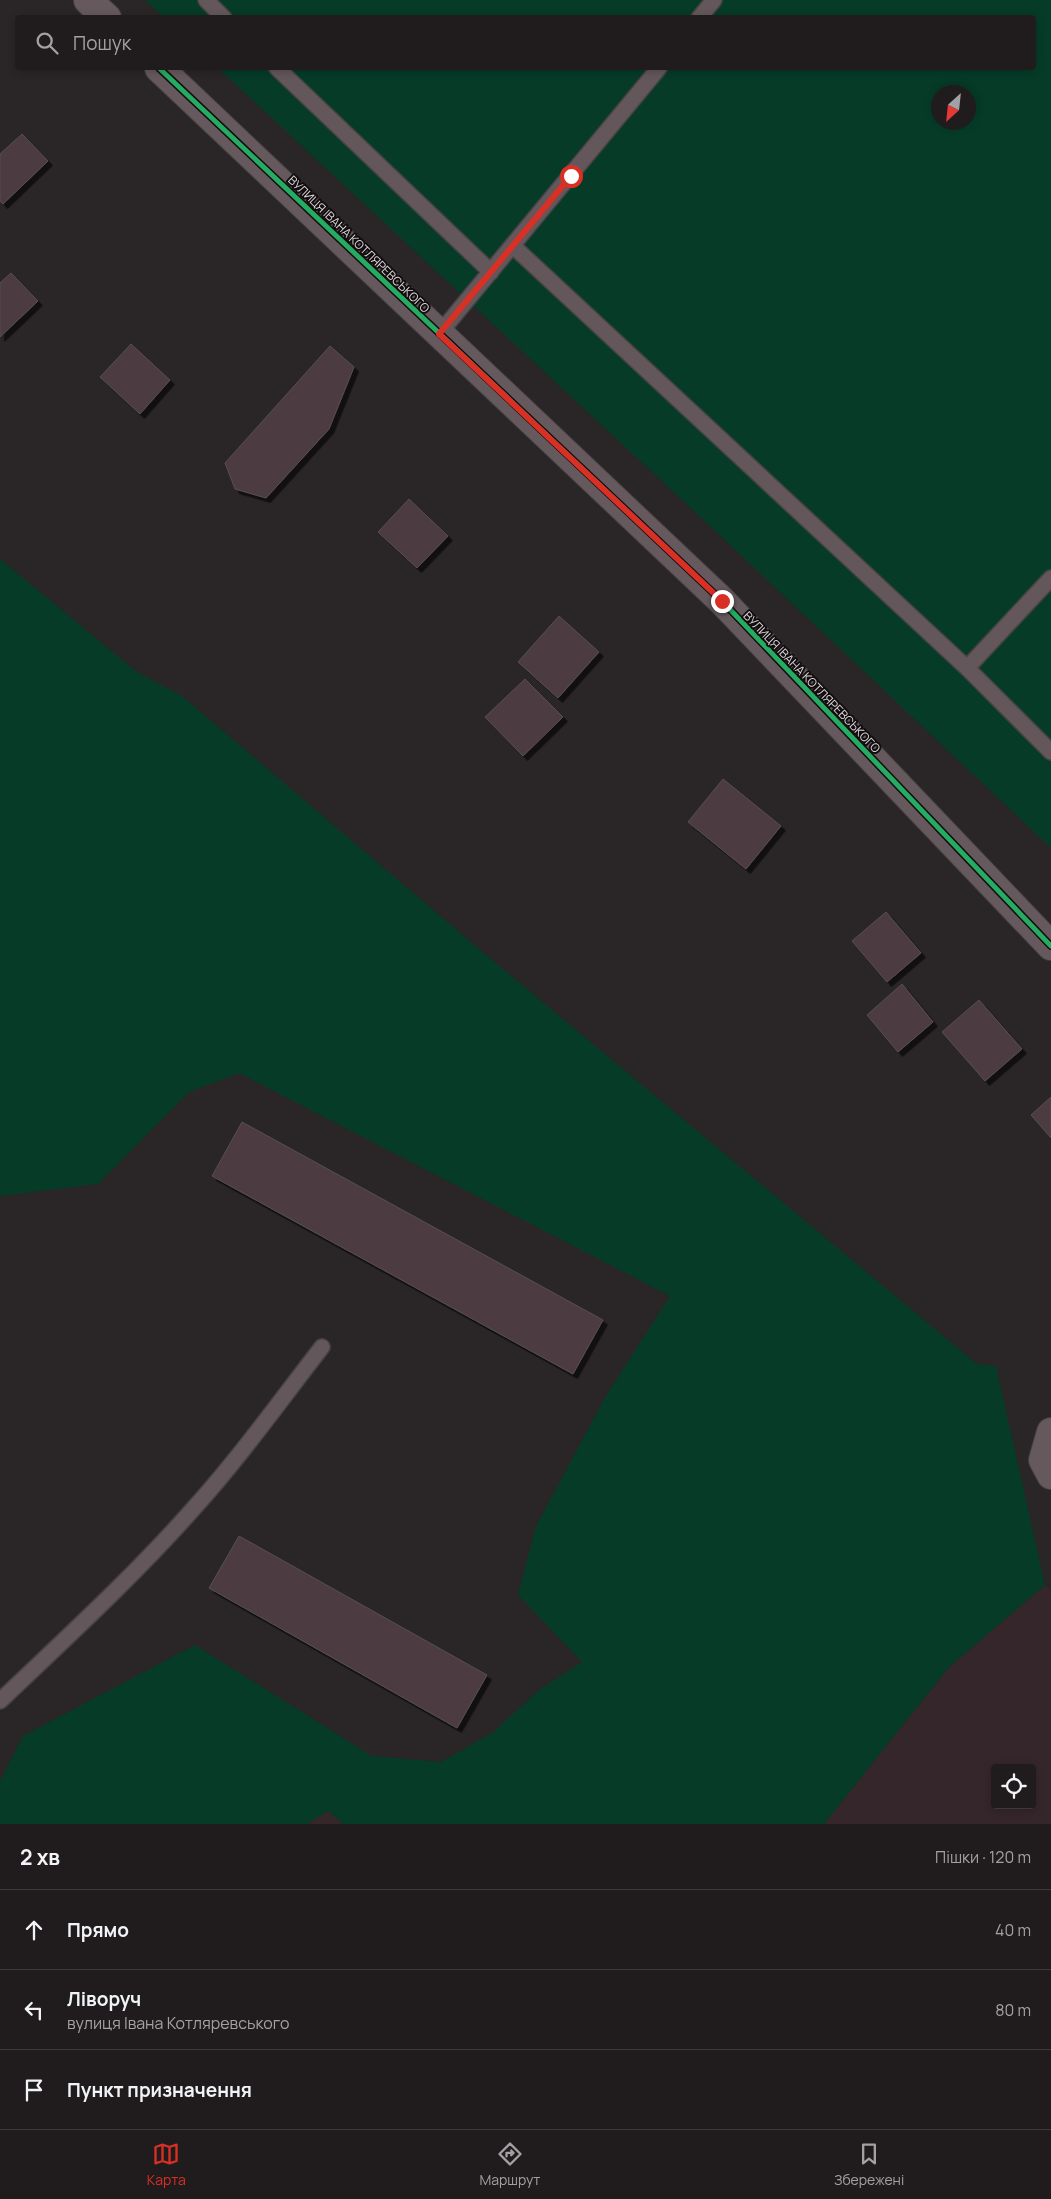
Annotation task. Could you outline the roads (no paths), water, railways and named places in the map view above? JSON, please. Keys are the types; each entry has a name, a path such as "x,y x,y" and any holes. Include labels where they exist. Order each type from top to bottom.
{"street":[{"path":"88,0 103,15"},
{"name":"ВУЛИЦЯ ІВАНА КОТЛЯРЕВСЬКОГО","path":"161,70 722,601 1051,946"},
{"path":"1051,1432 1043,1460 1051,1475"}],"lane":[{"path":"206,0 221,15"},
{"path":"702,15 714,0"},
{"path":"279,70 491,272"},
{"path":"439,334 657,70"},
{"path":"513,246 967,668 1051,752"},
{"path":"967,668 1051,578"},
{"path":"0,1701 149,1558 195,1508 235,1460 322,1347"}]}
